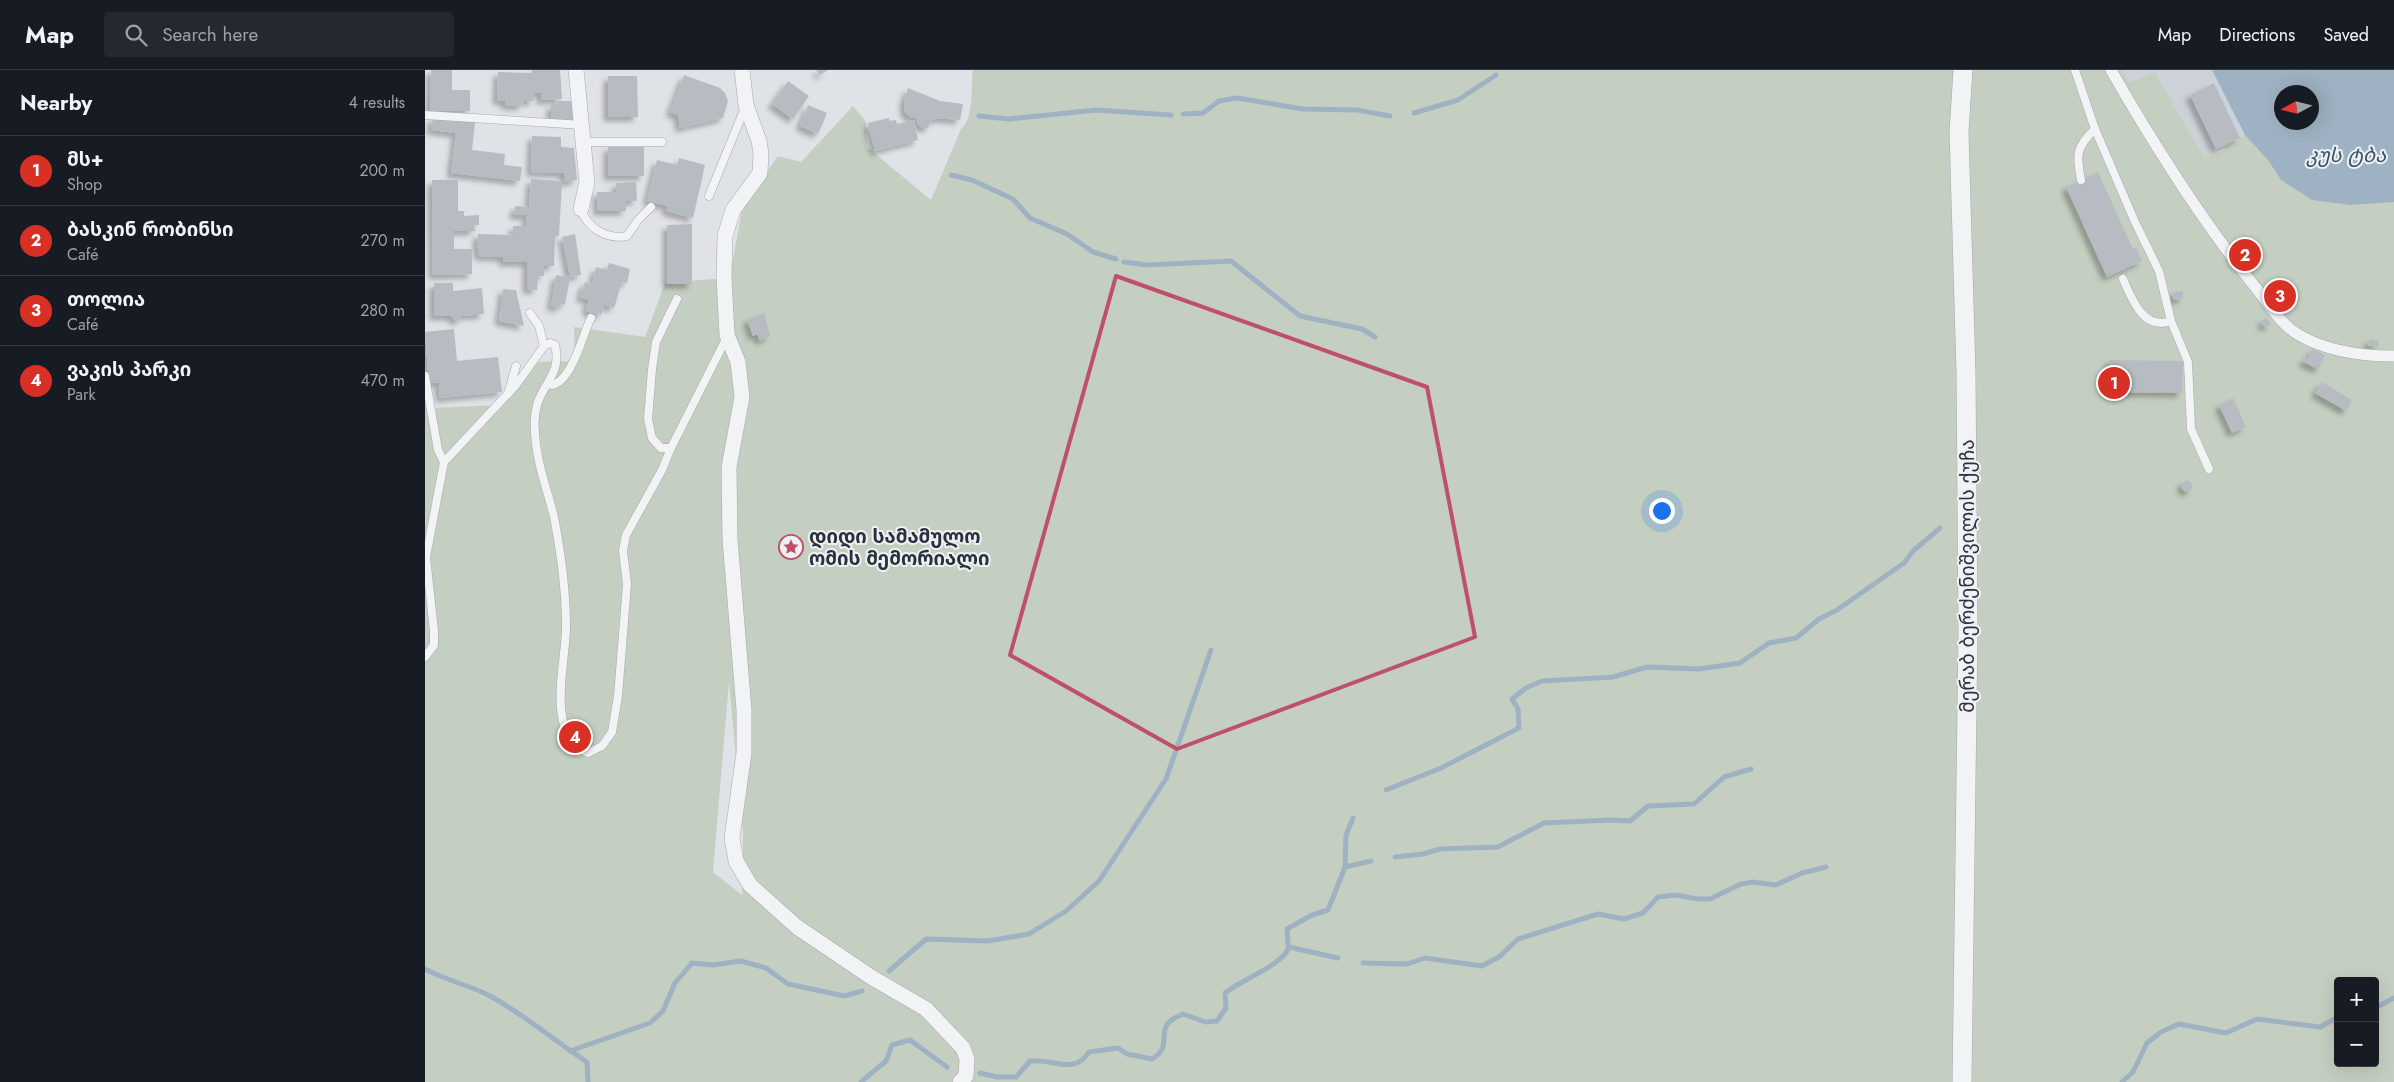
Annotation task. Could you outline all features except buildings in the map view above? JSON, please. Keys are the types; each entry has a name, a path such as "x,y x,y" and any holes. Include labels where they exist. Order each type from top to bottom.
{"street":[{"path":"576,70 583,125 587,182 581,208"},
{"path":"742,70 746,105 761,153 759,173 733,210 725,236 724,278 727,335 738,362 742,397 729,467 730,539 744,710 744,753 732,830 737,861 750,885 797,927 871,977 926,1009 963,1048 967,1059 966,1076 960,1082"},
{"name":"მერაბ ბერძენიშვილის ქუჩა","path":"1962,1082 1968,631 1966,372 1959,132 1963,70"},
{"path":"2111,70 2188,195 2239,267 2289,328 2312,342 2341,352 2394,357"}],"lane":[{"path":"2075,70 2095,129 2135,222 2159,271 2171,321 2188,362 2191,429 2209,469"},
{"path":"709,196 746,105"},
{"path":"425,115 583,125"},
{"path":"2081,180 2077,160 2080,145 2095,129"},
{"path":"584,142 662,142"},
{"path":"581,208 584,218 597,230 609,236 623,237 627,236 638,220 651,207"},
{"path":"2123,279 2139,313 2156,323 2171,321"},
{"path":"671,448 661,448 652,438 648,419 656,342 677,298"},
{"path":"531,313 539,326 544,346"},
{"path":"550,382 552,385 555,385 572,368 578,347 591,318"},
{"path":"425,657 433,645 426,557 444,462 507,396 544,346 550,343 555,345 555,365 550,382 537,405 535,432 561,560 565,590 566,630 561,706 570,740 578,749 588,753 602,746 612,732 621,666 627,581 624,554 626,535 662,470 727,335"},
{"path":"507,396 516,366"},
{"path":"425,376 438,450 444,462"}],"highlighted area":[{"path":"1116,276 1427,387 1475,637 1177,749 1010,655"}],"shaded area":[{"path":"2123,70 2212,70 2245,135 2224,146 2225,149 2204,157 2155,72 2129,82"}],"green space":[{"path":"973,70 2123,70 2129,82 2155,72 2204,157 2225,150 2224,146 2245,135 2212,70 2394,70 2394,1082 425,1082 425,376 431,408 499,405 534,362 575,361 574,327 645,337 665,283 724,278 731,271 742,209 778,156 801,162 853,106 866,122 867,147 931,200 961,129 968,117","holes":["729,682 743,832 742,895 713,872"]}],"water":[{"name":"კუს ტბა","path":"2212,70 2394,70 2394,202 2350,205 2312,200 2281,180 2268,160 2245,135"}],"waterway":[{"path":"1414,113 1458,100 1496,75"},
{"path":"1183,114 1203,113 1219,101 1237,98 1303,109 1357,110 1390,116"},
{"path":"979,116 1009,119 1096,110 1171,115"},
{"path":"951,175 972,180 1013,199 1030,218 1067,234 1093,252 1116,259"},
{"path":"1124,262 1147,265 1231,261 1300,316 1362,329 1375,337"},
{"path":"1386,790 1441,768 1519,728 1518,709 1512,699 1526,688 1542,681 1613,677 1647,667 1699,669 1740,663 1769,643 1796,638 1819,619 1837,610 1904,563 1913,551 1940,528"},
{"path":"889,971 926,939 988,941 1029,934 1066,911 1099,881 1166,779 1211,650"},
{"path":"1395,857 1423,854 1440,849 1498,847 1544,823 1630,821 1648,806 1694,804 1724,777 1751,769"},
{"path":"980,1073 997,1077 1016,1077 1030,1061 1070,1065 1083,1059 1089,1052 1118,1048 1127,1054 1152,1059 1162,1050 1166,1027 1174,1018 1183,1014 1205,1022 1217,1021 1226,1008 1225,993 1270,967 1284,955 1288,949 1287,929 1312,915 1328,910 1345,867 1346,835 1353,818"},
{"path":"1345,867 1371,861"},
{"path":"1363,963 1407,964 1425,958 1482,966 1499,957 1518,939 1598,914 1624,919 1643,913 1658,897 1675,895 1710,899 1741,884 1753,882 1776,885 1802,873 1826,867"},
{"path":"1289,947 1338,958"},
{"path":"570,1051 650,1023 663,1011 675,983 692,963 713,965 741,961 766,968 788,984 844,996 862,991"},
{"path":"425,969 484,993 529,1020 587,1062 588,1082"},
{"path":"2379,1006 2394,998"},
{"path":"2122,1082 2133,1072 2147,1043 2161,1032 2179,1024 2226,1033 2257,1019 2320,1027 2334,1019"},
{"path":"861,1082 886,1061 892,1045 910,1040 947,1067"}],"place":[{"name":"ბასკინ რობინსი","path":"2245,255"},
{"name":"თოლია","path":"2280,296"},
{"name":"მს+","path":"2114,383"},
{"name":"დიდი სამამულო ომის მემორიალი","path":"791,547"},
{"name":"ვაკის პარკი","path":"575,737"}]}
